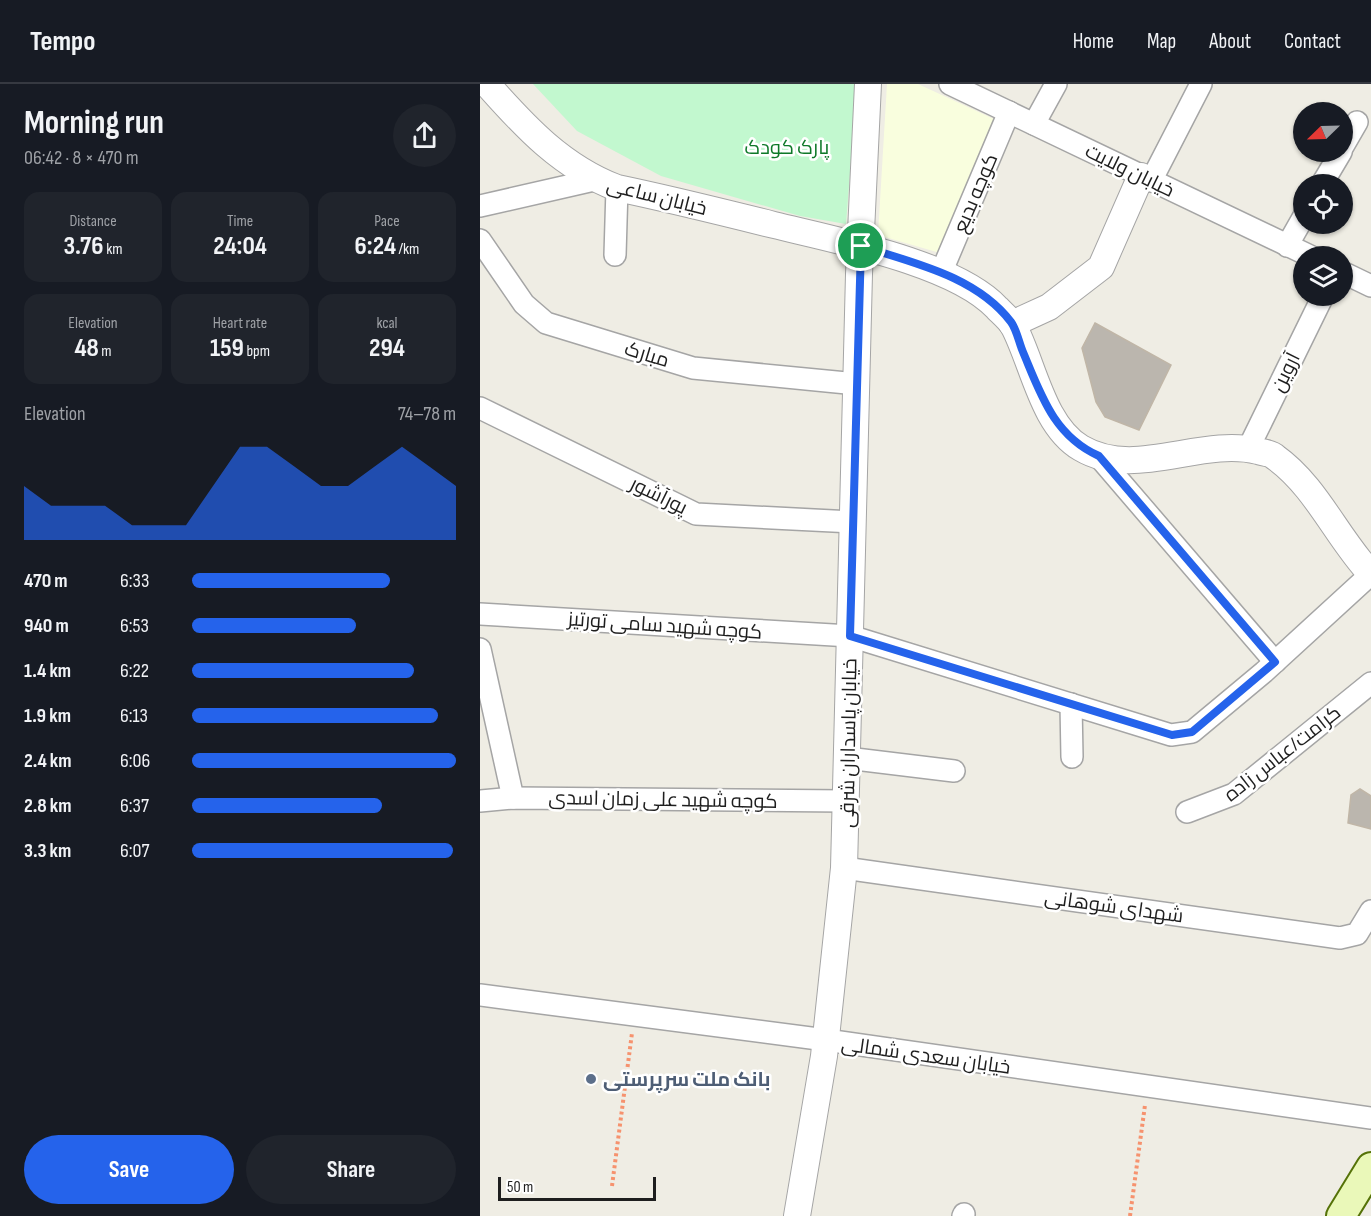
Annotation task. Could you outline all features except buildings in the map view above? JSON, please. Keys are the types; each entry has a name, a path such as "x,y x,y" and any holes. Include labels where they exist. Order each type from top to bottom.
{"main road":[{"path":"1341,1216 1371,1167"}],"street":[{"name":"خیابان ساعی","path":"487,84 521,123 559,158 606,184 861,246 941,273 970,286 992,302 1012,324 1043,398 1062,431 1079,447 1099,456"},
{"name":"خیابان پاسداران شرقی","path":"797,1216 826,1040 844,868 861,246 868,84"},
{"name":"خیابان ولایت","path":"950,84 1293,249"},
{"path":"1034,124 1056,84"},
{"path":"1012,324 1060,299 1101,267 1146,178 1201,84"},
{"name":"کوچه بدیع","path":"941,273 1009,112"},
{"path":"1353,129 1357,122"},
{"path":"480,206 606,184 615,255"},
{"path":"1287,246 1294,234"},
{"name":"مبارک","path":"480,240 524,304 546,323 693,368 857,384"},
{"path":"1353,277 1371,286"},
{"name":"آروین","path":"1248,449 1318,306"},
{"name":"پورآشور","path":"480,408 696,514 853,522"},
{"path":"1099,456 1131,461 1221,448 1248,449 1273,455 1304,484 1371,574"},
{"path":"1099,456 1275,662"},
{"name":"کوچه شهید سامی تورتیز","path":"480,614 850,636 1172,735 1192,732 1275,662 1371,574"},
{"path":"480,649 513,798"},
{"name":"کرامت/عباس زاده","path":"1187,812 1234,794 1371,683"},
{"path":"1071,705 1072,757"},
{"path":"847,758 954,771"},
{"name":"کوچه شهید علی زمان اسدی","path":"480,801 513,798 846,801"},
{"name":"شهدای شوهانی","path":"844,868 1340,938 1357,934 1371,911"},
{"name":"خیابان سعدی شمالی","path":"480,995 826,1040 1371,1118"}],"path":[{"path":"612,1186 634,1014"},
{"path":"1130,1216 1147,1086"}],"shaded area":[{"path":"887,84 918,84 996,120 940,253 878,235"}],"green space":[{"name":"پارک کودک","path":"533,84 857,84 846,224 800,216 661,176 577,131"}],"place":[{"name":"بانک ملت سرپرستی","path":"591,1079"}],"route":[{"path":"861,246 941,273 970,286 992,302 1012,324 1043,398 1062,431 1079,447 1099,456 1275,662 1192,732 1172,735 850,636 861,246"}]}
